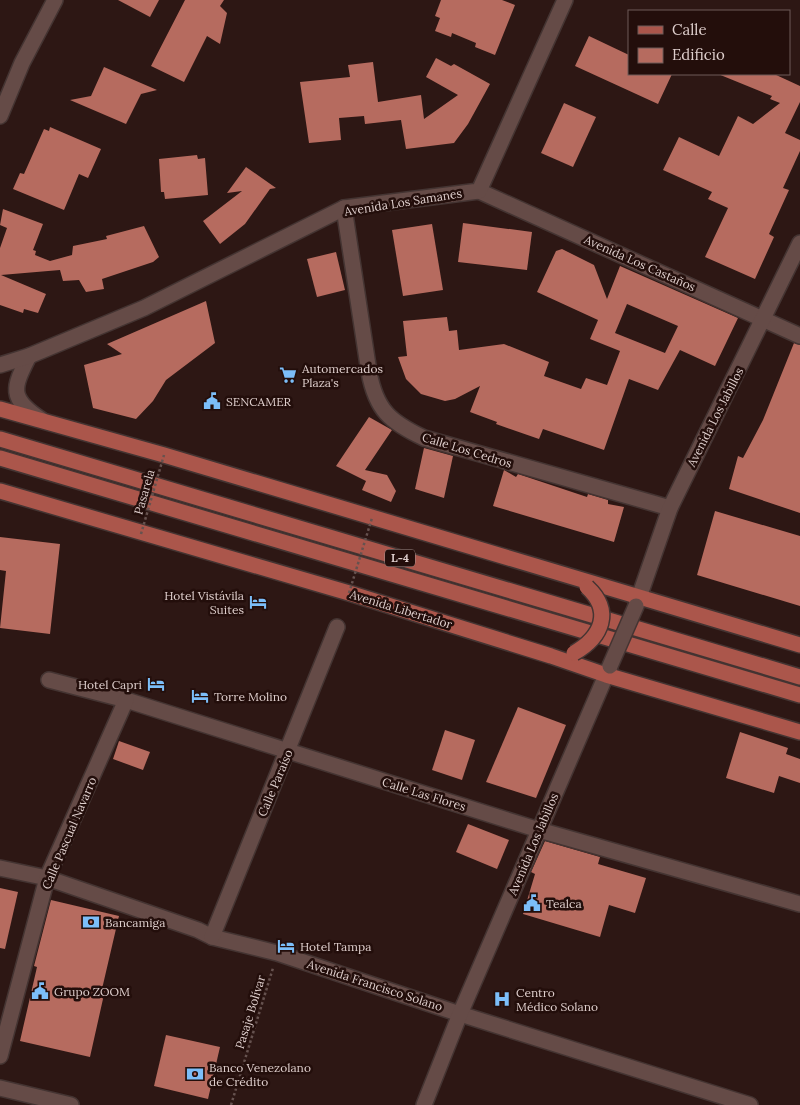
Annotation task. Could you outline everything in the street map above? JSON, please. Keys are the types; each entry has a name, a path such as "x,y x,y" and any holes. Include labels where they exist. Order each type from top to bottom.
{"main road":[{"name":"L-4","path":"0,409 164,455 571,576 638,601 800,644"},
{"name":"L-4","path":"0,439 800,677"},
{"name":"L-4","path":"0,458 800,695"},
{"name":"Avenida Libertador","path":"0,491 347,598 551,656 608,670 800,732"},
{"name":"L-4","path":"551,656 574,653 592,640 600,624 601,604 596,595 571,576"}],"street":[{"path":"0,116 22,63 55,0"},
{"name":"Avenida Los Samanes","path":"0,365 29,356 144,308 344,208 479,191 565,0"},
{"name":"Avenida Los Castaños","path":"479,191 800,336"},
{"name":"Calle Los Cedros","path":"344,208 367,363 372,388 383,412 404,429 424,438 670,508"},
{"name":"Avenida Los Jabillos","path":"424,1105 460,1014 638,601 670,508 800,243"},
{"path":"29,356 16,382 18,396 27,410 50,424"},
{"name":"Calle Paraíso","path":"212,937 337,627"},
{"name":"Calle Las Flores","path":"48,680 126,700 539,830 800,904"},
{"name":"Calle Pascual Navarro","path":"0,1056 47,878 126,700"},
{"name":"Avenida Francisco Solano","path":"0,868 47,878 198,930 212,937 278,952 460,1014 750,1105"},
{"path":"0,1088 72,1105"}],"path":[{"name":"Pasarela","path":"141,534 164,455"},
{"path":"347,598 372,518"},
{"name":"Pasaje Bolívar","path":"230,1105 278,952"}],"building":[{"path":"118,0 159,0 150,17"},
{"path":"185,0 224,0 220,6 227,13 220,44 207,36 184,82 151,66"},
{"path":"441,0 502,0 515,5 495,55 475,47 476,43 452,33 451,37 435,31 440,18 435,16"},
{"path":"589,36 628,55 628,75 672,75 658,104 575,66"},
{"path":"436,58 451,66 454,64 490,84 468,124 454,143 406,149 401,120 365,124 364,116 339,118 341,140 309,143 300,82 350,77 348,65 373,62 378,102 421,95 424,119 458,95 426,77"},
{"path":"104,67 157,90 141,94 126,124 70,100 91,96"},
{"path":"720,75 776,75 800,86 800,102 785,133 800,140 800,151 783,188 789,190 769,234 774,237 755,279 705,257 728,208 708,199 712,192 663,170 679,137 719,156 738,116 753,124 780,103 770,99 772,96"},
{"path":"564,103 596,117 573,167 541,153"},
{"path":"50,127 101,149 88,178 79,174 64,210 13,189 20,173 24,174 44,129 49,131"},
{"path":"197,155 198,159 205,158 208,195 165,199 164,192 161,192 159,159"},
{"path":"246,167 276,188 270,189 245,224 220,244 203,221 242,191 227,193"},
{"path":"3,209 43,224 33,250 36,251 35,255 50,261 72,255 73,246 107,239 106,236 144,226 159,257 153,262 102,279 104,289 86,292 79,280 63,281 60,270 1,275 46,294 38,313 24,309 23,313 0,305 0,248 7,228 0,225"},
{"path":"463,223 532,232 527,270 458,262"},
{"path":"432,224 443,290 403,296 392,230"},
{"path":"562,249 594,265 607,299 620,266 738,318 715,366 680,350 658,390 629,379 604,450 543,429 539,439 496,424 497,422 470,412 480,386 455,399 445,401 421,394 406,379 398,357 407,356 403,321 447,317 449,331 457,330 459,350 504,344 549,362 544,376 581,389 586,378 607,385 620,351 590,339 598,320 537,292 556,251","holes":["627,304 678,326 665,353 615,333"]},
{"path":"336,252 345,290 317,297 307,259"},
{"path":"206,301 215,343 166,380 153,401 136,419 93,408 84,365 122,354 107,344"},
{"path":"794,343 800,345 800,513 729,489 738,456 743,458 763,420"},
{"path":"369,417 392,430 365,470 387,475 396,491 391,502 362,490 366,481 336,466"},
{"path":"424,448 453,456 444,498 415,489"},
{"path":"504,470 516,477 518,474 587,497 588,494 608,500 608,504 624,507 614,542 493,506"},
{"path":"715,511 800,536 800,606 697,575"},
{"path":"0,537 60,544 50,634 0,628 6,571 0,570"},
{"path":"518,707 566,725 536,798 486,782"},
{"path":"445,730 475,740 462,780 432,770"},
{"path":"740,732 788,748 786,754 800,759 800,783 779,776 774,793 726,778"},
{"path":"119,741 150,752 143,770 113,759"},
{"path":"468,824 509,840 497,869 456,852"},
{"path":"545,841 600,857 598,864 646,878 635,913 609,905 600,937 523,914 535,874 531,872"},
{"path":"0,888 18,892 5,949 0,948"},
{"path":"51,900 119,916 102,989 105,990 90,1057 20,1041 37,967 34,966"},
{"path":"166,1035 220,1047 208,1099 154,1086"}],"place":[{"name":"Automercados Plaza's","path":"288,375"},
{"name":"SENCAMER","path":"212,401"},
{"name":"Hotel Vistávila Suites","path":"258,602"},
{"name":"Hotel Capri","path":"156,684"},
{"name":"Torre Molino","path":"200,696"},
{"name":"Tealca","path":"532,903"},
{"name":"Bancamiga","path":"91,922"},
{"name":"Hotel Tampa","path":"286,946"},
{"name":"Grupo ZOOM","path":"40,991"},
{"name":"Centro Médico Solano","path":"502,999"},
{"name":"Banco Venezolano de Crédito","path":"195,1074"}]}
